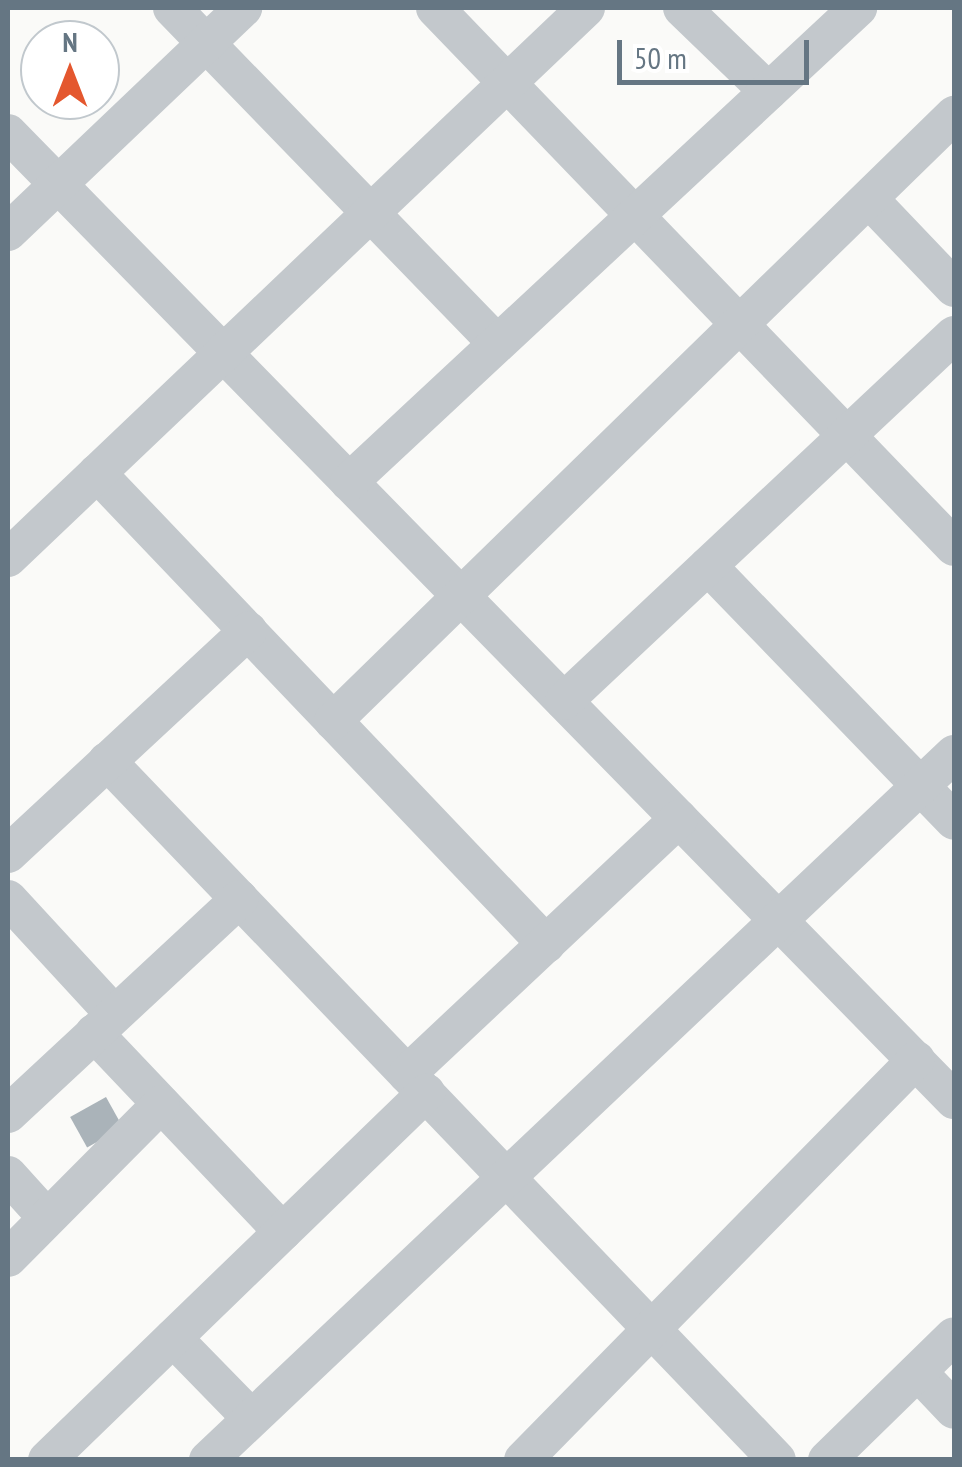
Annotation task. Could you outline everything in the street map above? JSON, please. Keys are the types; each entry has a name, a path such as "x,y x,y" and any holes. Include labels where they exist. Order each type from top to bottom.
{"street":[{"path":"172,8 496,343"},
{"path":"8,232 243,8"},
{"path":"435,8 954,547"},
{"path":"8,558 586,8"},
{"path":"682,8 768,92"},
{"path":"349,482 858,8"},
{"path":"333,721 954,115"},
{"path":"8,133 954,1100"},
{"path":"868,199 954,288"},
{"path":"564,701 954,334"},
{"path":"97,473 546,944"},
{"path":"708,566 954,821"},
{"path":"8,854 248,632"},
{"path":"208,1460 954,754"},
{"path":"107,761 777,1460"},
{"path":"47,1460 282,1232 546,944 679,819"},
{"path":"8,899 161,1104 282,1232"},
{"path":"8,1114 239,899"},
{"path":"524,1460 916,1060"},
{"path":"8,1258 161,1104"},
{"path":"8,1175 47,1218"},
{"path":"827,1460 954,1336"},
{"path":"173,1338 252,1418"},
{"path":"918,1372 954,1410"}],"building":[{"path":"106,1097 123,1128 87,1147 70,1117"}]}
